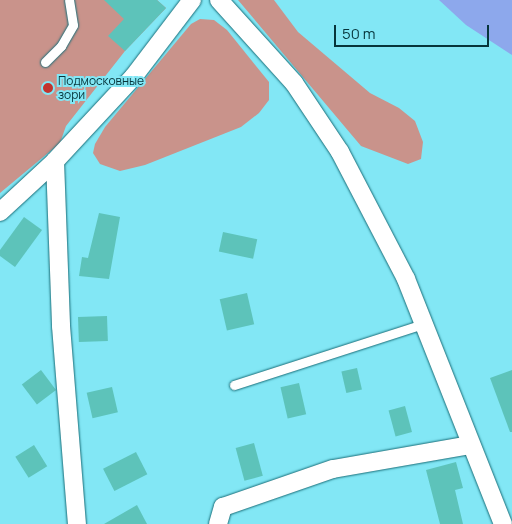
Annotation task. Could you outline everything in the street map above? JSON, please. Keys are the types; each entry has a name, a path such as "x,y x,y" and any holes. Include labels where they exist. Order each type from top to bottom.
{"street":[{"path":"0,212 55,161 140,70 192,0"},
{"path":"219,0 294,83 340,152 406,279 470,445 503,524"},
{"path":"55,161 61,326 77,524"},
{"path":"218,524 223,507 333,469 470,445"}],"lane":[{"path":"45,62 61,46 73,25 69,0"},
{"path":"234,385 423,324"}],"shaded area":[{"name":"Подмосковные зори","path":"0,0 157,0 166,8 125,51 66,126 60,143 0,193"},
{"path":"238,0 274,0 298,32 370,93 399,108 415,121 423,142 421,159 408,164 361,146"},
{"path":"200,19 214,20 227,30 269,82 269,100 259,113 241,127 145,165 120,171 100,164 93,153 95,144 105,127 191,24"}],"water":[{"path":"439,0 512,0 512,55 466,25"}],"building":[{"path":"104,0 157,0 166,8 125,51 108,36 124,19"},
{"path":"99,213 120,217 109,279 79,276 82,257 88,258"},
{"path":"24,217 42,230 15,267 0,256 0,250"},
{"path":"223,232 257,239 253,259 219,252"},
{"path":"247,293 254,324 227,330 220,299"},
{"path":"107,316 108,341 79,342 78,317"},
{"path":"357,368 362,389 346,393 341,372"},
{"path":"41,370 56,390 37,404 22,384"},
{"path":"512,370 512,432 510,432 490,378"},
{"path":"299,383 306,414 288,418 280,387"},
{"path":"112,387 118,412 93,418 87,393"},
{"path":"405,406 412,432 396,436 389,410"},
{"path":"254,443 263,476 244,481 236,448"},
{"path":"34,445 47,466 29,478 15,457"},
{"path":"136,452 147,474 114,491 103,469"},
{"path":"456,462 463,488 455,490 463,524 440,524 426,470"},
{"path":"137,505 147,524 104,524"}],"place":[{"name":"Подмосковные зори","path":"48,88"}]}
